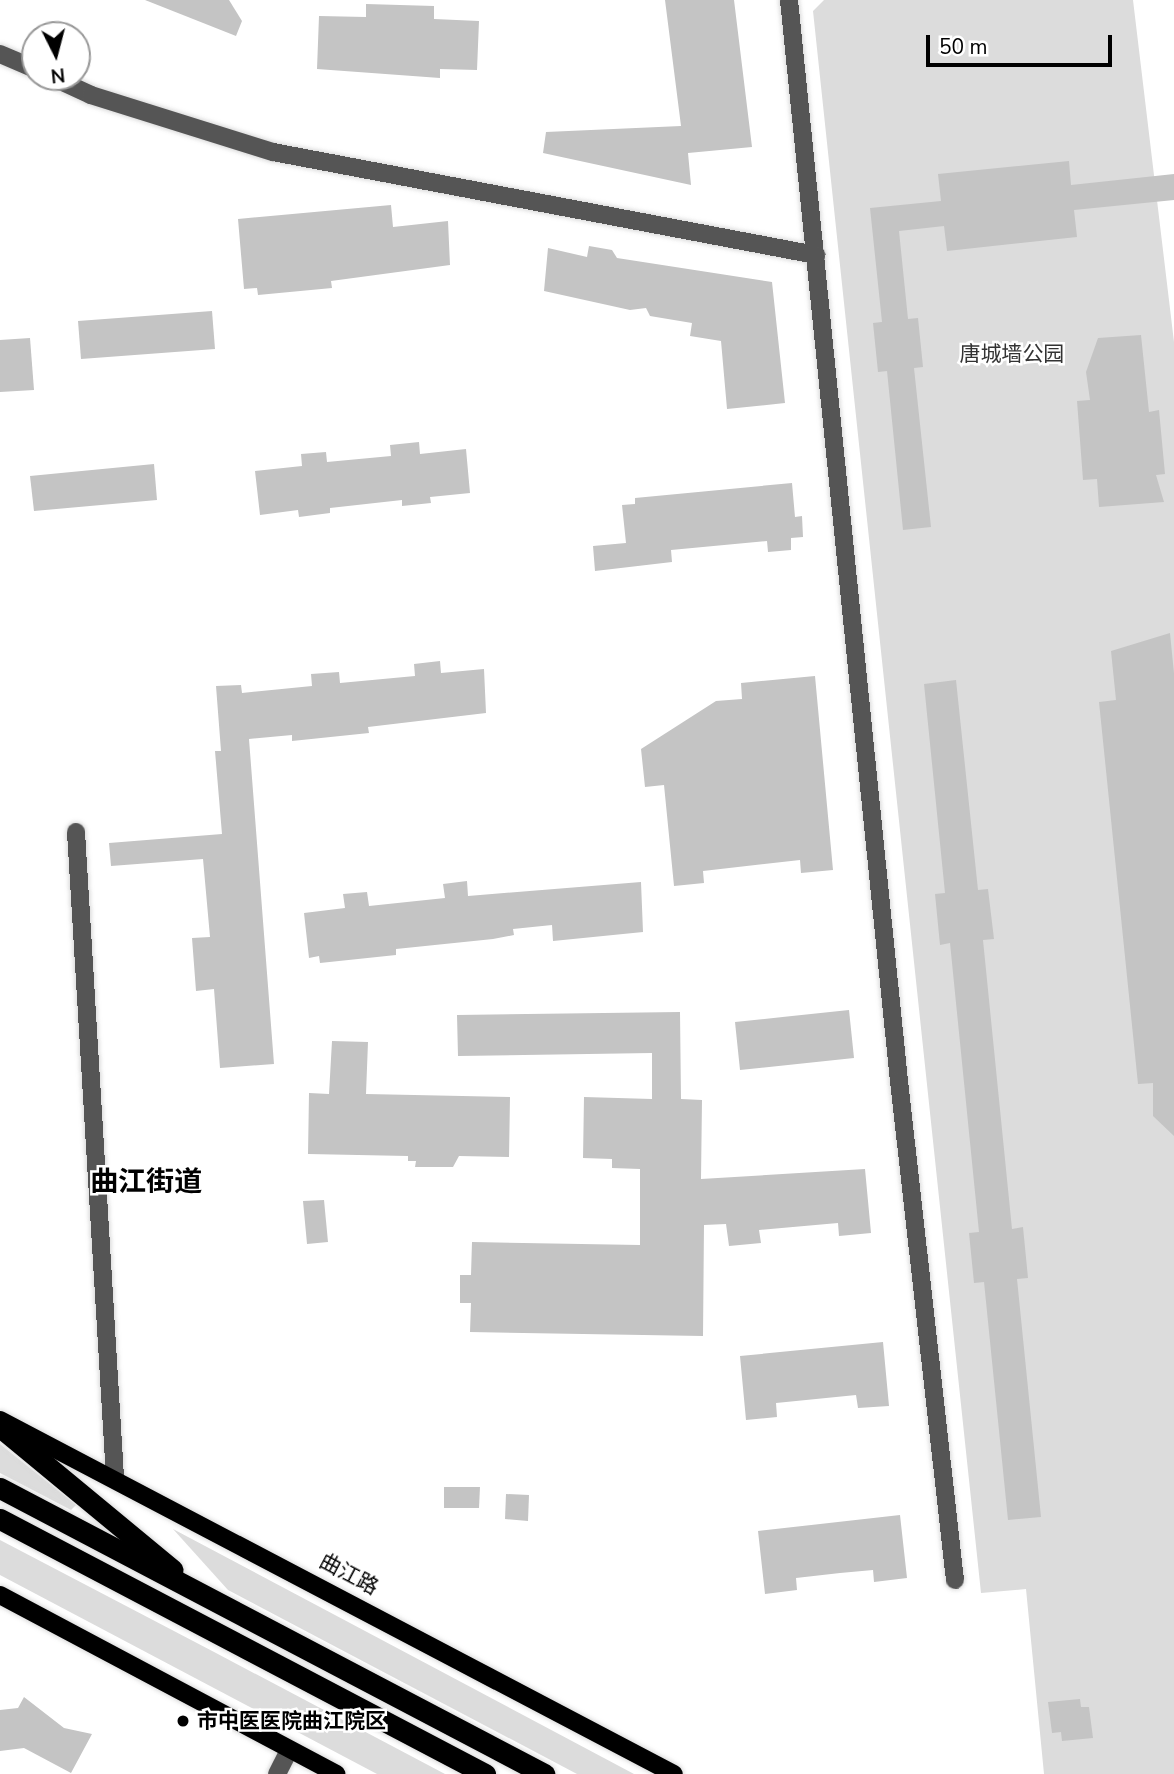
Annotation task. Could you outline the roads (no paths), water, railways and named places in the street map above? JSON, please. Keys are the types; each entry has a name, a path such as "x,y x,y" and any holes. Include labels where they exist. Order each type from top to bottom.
{"highway":[{"path":"0,1427 210,1600"},
{"path":"0,1488 544,1774"},
{"path":"0,1519 485,1774"}],"main road":[{"name":"曲江路","path":"0,1420 115,1477 674,1774"},
{"path":"0,1595 336,1774"}],"street":[{"path":"789,0 899,1082 955,1580"},
{"path":"0,54 21,63"},
{"path":"82,91 273,152 816,255"},
{"path":"76,832 115,1477"},
{"path":"277,1774 289,1750"}],"place":[{"name":"市中医医院曲江院区","path":"183,1721"}],"district":[{"name":"曲江街道","path":"146,1182"}],"park label":[{"name":"唐城墙公园","path":"1012,354"}]}
